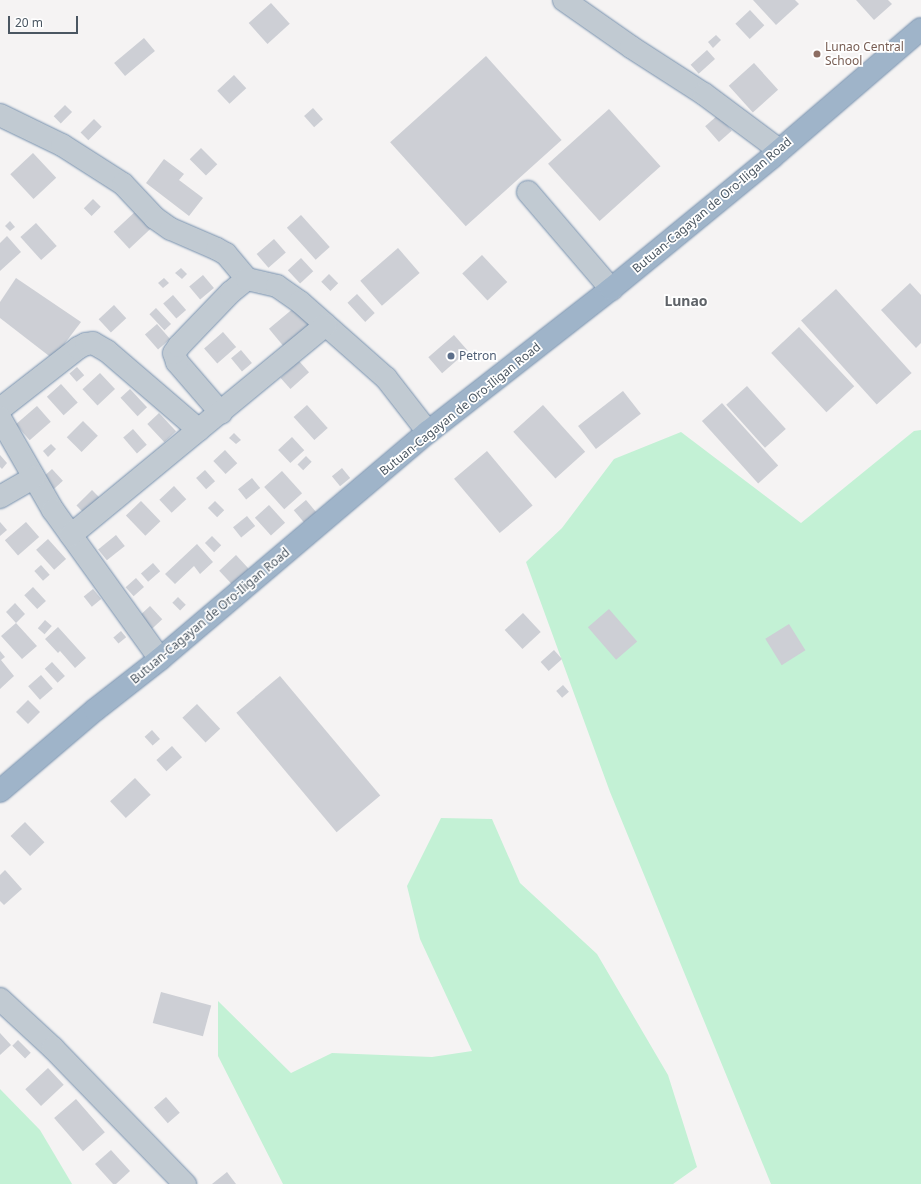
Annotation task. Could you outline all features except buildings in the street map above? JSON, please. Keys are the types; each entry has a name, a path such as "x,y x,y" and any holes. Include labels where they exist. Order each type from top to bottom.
{"highway":[{"name":"Butuan-Cagayan de Oro-Iligan Road","path":"0,791 95,710 160,659 428,432 611,289 779,150 921,29"}],"street":[{"path":"564,0 631,47 704,94 779,150"},
{"path":"0,115 62,145 124,184 155,218 170,229 226,254 247,279 277,286 300,302 386,378 428,432"},
{"path":"528,192 611,289"},
{"path":"221,412 177,362 174,353 225,298 247,279"},
{"path":"70,535 326,324"},
{"path":"0,409 78,348 86,344 93,343 107,351 199,430"},
{"path":"0,418 53,510 160,659"},
{"path":"0,497 34,477"},
{"path":"0,999 53,1048 185,1184"}],"green space":[{"path":"921,430 921,1184 771,1184 610,792 526,562 562,528 614,459 681,432 801,523 914,431"},
{"path":"441,818 492,819 520,883 597,954 668,1075 697,1167 673,1184 283,1184 218,1056 218,1001 291,1073 332,1053 432,1057 472,1051 420,939 407,886"},
{"path":"0,1089 40,1130 72,1184 0,1184"}],"place":[{"name":"Lunao Central School","path":"817,54"},
{"name":"Petron","path":"451,356"}],"district":[{"name":"Lunao","path":"686,301"}]}
